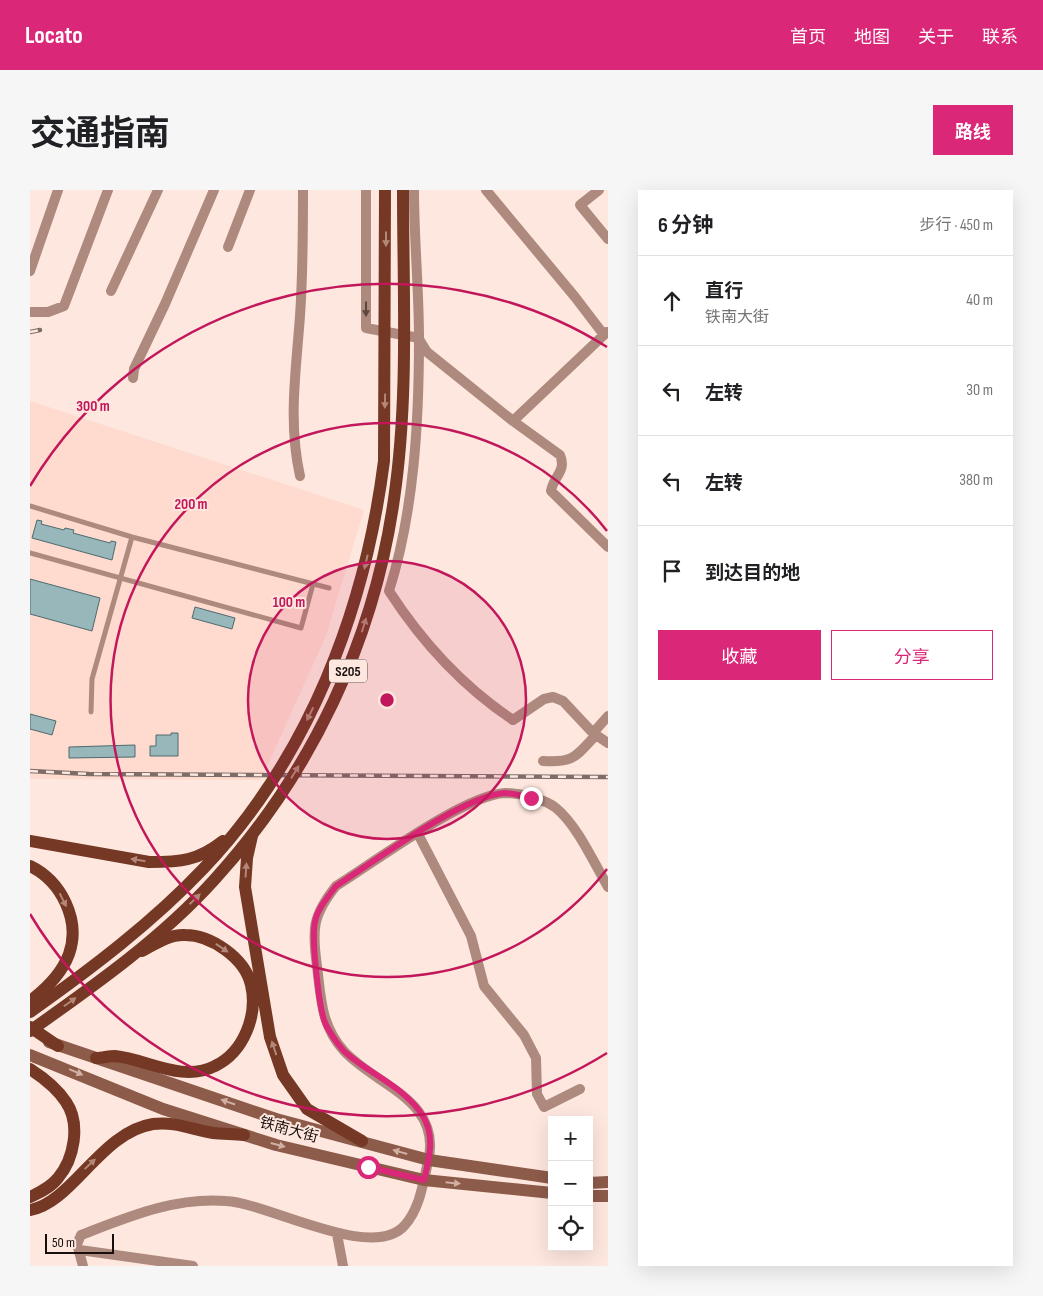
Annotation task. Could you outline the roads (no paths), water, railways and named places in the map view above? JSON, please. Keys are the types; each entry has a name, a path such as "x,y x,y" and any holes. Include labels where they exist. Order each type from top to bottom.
{"main road":[{"name":"S205","path":"30,1012 119,946 183,890 231,835 268,787 295,744 325,682 350,618 366,559 384,461 386,190"},
{"name":"S205","path":"30,1029 129,957 192,902 252,836 282,793 325,722 360,638 384,557 394,497 402,416 403,190"},
{"path":"30,841 149,862 165,862 191,860 210,851 231,835"},
{"path":"252,836 247,858 245,887 270,1037 283,1075 293,1092 307,1109 362,1140"},
{"path":"30,866 51,882 62,895 72,924 70,953 62,969 48,986 30,1001"},
{"path":"96,1058 114,1056 163,1069 187,1071 215,1066 239,1046 251,1020 253,1000 251,982 239,964 226,950 204,938 184,934 167,939 129,957"},
{"path":"30,1029 58,1046"},
{"name":"铁南大街","path":"30,1035 276,1119 362,1140 429,1160 548,1177"},
{"name":"铁南大街","path":"30,1055 163,1109 276,1145 424,1180 548,1193"},
{"path":"30,1069 50,1082 68,1104 75,1128 70,1157 58,1178 45,1190 30,1197"},
{"path":"30,1210 55,1198 118,1139 138,1128 153,1124 185,1125 212,1133 244,1135"},
{"path":"593,1182 608,1182"},
{"path":"593,1196 608,1196"}],"street":[{"path":"30,271 58,190"},
{"path":"30,312 48,312 64,306 108,190"},
{"path":"111,291 158,190"},
{"path":"132,378 134,368 165,304 214,190"},
{"path":"228,248 250,190"},
{"path":"300,476 294,447 293,417 303,268 303,190"},
{"path":"366,190 366,328 419,338"},
{"path":"414,190 419,338 414,453 400,556 389,592 410,624 429,647 486,702 513,720 544,699 553,697 563,701 594,734 608,743"},
{"path":"486,190 606,333 513,421"},
{"path":"599,190 580,205 608,240"},
{"path":"419,338 421,345 427,352 513,421 560,455 563,462 562,471 552,485 551,491 608,546"},
{"path":"543,761 563,762 575,757 608,716"},
{"path":"83,1266 77,1244 81,1235 160,1207 200,1200 228,1201 264,1208 337,1234 364,1238 392,1235 405,1226 417,1208 429,1160 430,1134 423,1117 391,1085 344,1051 324,1021 313,937 315,920 324,901 336,886 440,820 484,798 506,793 531,798 554,806 565,816 608,887"},
{"path":"418,834 471,936 484,986 524,1035 536,1058 537,1094 544,1107 580,1089"},
{"path":"337,1234 342,1266"},
{"path":"80,1250 193,1266"}],"lane":[{"path":"30,506 132,537 329,588"},
{"path":"92,712 92,679 132,537"},
{"path":"30,553 301,628 313,584"}],"railway":[{"path":"30,332 40,330"},
{"path":"30,771 89,774 608,777"}]}
